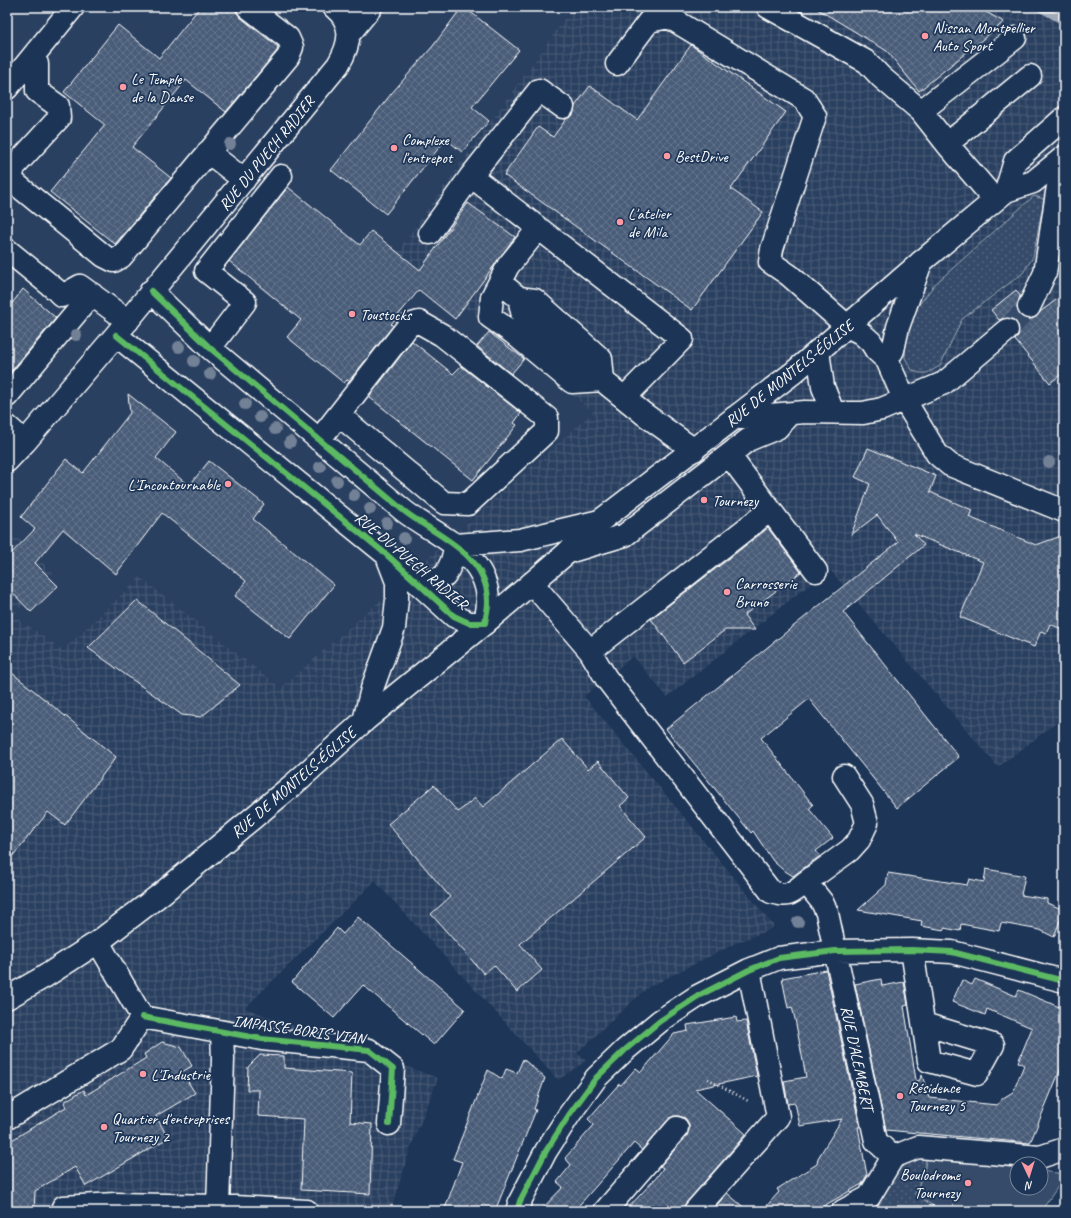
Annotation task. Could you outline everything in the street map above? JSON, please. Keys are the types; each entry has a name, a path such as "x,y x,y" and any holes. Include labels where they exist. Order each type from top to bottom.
{"street":[{"path":"7,88 73,7"},
{"path":"31,59 37,64 38,91 58,106 59,118 14,167 11,180 104,256 114,261 121,257 288,57 292,47 288,38 248,7"},
{"path":"334,7 342,14 349,34"},
{"path":"349,34 371,7"},
{"path":"768,7 867,62 880,77 921,111 947,144 1001,195 1015,161 1064,118"},
{"path":"617,64 648,22 669,17 804,99 814,116 772,249 770,262 789,275 847,326 861,333 887,360 905,401 937,454 950,465 1064,511"},
{"name":"RUE DU PUECH RADIER","path":"7,461 122,328 338,65 344,54 349,34"},
{"path":"921,111 1015,38"},
{"path":"947,144 1030,76"},
{"path":"430,233 471,176 539,90 563,107"},
{"path":"208,152 244,180"},
{"path":"1030,307 1045,273 1063,158"},
{"name":"RUE DE MONTELS-ÉGLISE","path":"7,998 44,977 98,942 161,894 294,784 364,721 485,623 568,552 600,521 793,373 1001,195 1033,182 1063,158"},
{"path":"210,348 245,302 206,271 281,176"},
{"path":"471,176 682,339 625,397"},
{"path":"538,229 508,266 492,297 490,317 513,333 572,382 603,380"},
{"path":"7,250 62,296 80,286 92,294 122,328"},
{"path":"887,360 893,350 898,327 921,262"},
{"path":"500,282 518,298 523,316 625,397 644,414 694,450"},
{"name":"RUE DU PUECH RADIER","path":"122,328 387,555 454,616 469,623 485,623 488,601 484,580 470,557 456,545 414,518 319,440 210,348 151,291"},
{"path":"7,396 92,294"},
{"path":"319,440 339,414 409,325 419,322 442,335 547,418 547,430 468,504 444,503 339,414"},
{"path":"734,418 833,412 863,413 882,409 905,401 944,383 1007,330"},
{"path":"818,351 823,387 833,412"},
{"name":"RUE DE MONTELS-ÉGLISE","path":"568,552 625,535 748,440 777,428 789,414"},
{"path":"7,426 25,442"},
{"path":"729,455 816,571"},
{"path":"414,518 433,493"},
{"path":"590,652 770,510"},
{"path":"416,581 434,580 445,576 452,561 456,545 520,540 600,521"},
{"name":"RUE DU PUECH RADIER","path":"364,721 372,689 394,628 397,582 387,555"},
{"path":"532,583 590,652 606,678 771,892 779,895 789,895 850,850 859,840 867,823 862,804 844,776"},
{"name":"RUE D'ALEMBERT","path":"806,882 822,902 827,913 876,1141 893,1157"},
{"path":"7,1118 121,1049 142,1017 98,942"},
{"path":"912,950 924,1024"},
{"path":"517,1211 520,1201 546,1151 569,1115 596,1078 625,1050 660,1021 698,996 749,970 779,958 835,951 912,950 952,952 1064,980"},
{"path":"695,1211 778,1117 749,970"},
{"name":"IMPASSE BORIS VIAN","path":"142,1017 262,1039 369,1050 393,1069 389,1124"},
{"path":"218,1206 223,1059 222,1032"},
{"path":"606,1211 678,1128"},
{"path":"843,1211 869,1197 893,1157 918,1147 1040,1157 1064,1149"},
{"path":"63,1207 115,1208 218,1206 307,1211"}],"path":[{"path":"708,1079 778,1117"}],"shaded area":[{"path":"7,7 573,7 397,252 593,412 281,688 140,577 63,650 12,614 53,573 7,528"},
{"path":"573,7 1064,7 1064,717 998,767 829,569 667,697 633,656 584,696 774,926 769,930 736,943 647,988 577,1053 586,1061 558,1080 375,881 245,1008 438,1078 409,1152 391,1211 7,1211 7,528 53,573 13,615 63,650 140,577 281,688 593,412 397,252"},
{"path":"1034,196 1044,199 1033,257 1023,273 962,319 940,366 927,373 919,373 912,370 905,358 905,345 912,314 935,284"},
{"path":"917,1155 927,1156 924,1172 915,1194 941,1211 872,1211 899,1167"},
{"name":"Boulodrome Tournezy","path":"927,1156 1009,1167 1009,1196 1049,1196 1049,1172 1064,1174 1064,1178 1041,1211 941,1211 915,1194 924,1172"}],"building":[{"path":"200,7 233,7 240,17 278,47 277,51 226,112 186,80 132,147 171,178 115,244 50,192 105,125 64,92 118,25 159,58"},
{"path":"462,7 464,7 519,50 472,107 489,121 462,152 446,139 386,214 331,170 391,94 433,46"},
{"name":"Nissan Montpellier Auto Sport","path":"814,7 977,7 1004,22 919,91 887,51"},
{"name":"BestDrive","path":"691,45 786,112 731,189 763,212 692,310 504,175 538,127 553,137 566,119 573,115 575,106 590,86 637,120"},
{"path":"288,187 360,245 371,231 420,270 468,203 515,237 455,319 419,290 391,324 393,326 349,381 347,380 344,383 287,337 301,320 229,261"},
{"path":"23,289 56,318 7,376 7,310"},
{"path":"1016,290 1020,296 1017,308 1019,314 1023,318 1030,319 1036,317 1040,312 1064,294 1064,372 1050,383 1015,340 1019,334 1017,322 1011,318 999,320 991,310"},
{"path":"489,332 524,359 511,374 477,346"},
{"path":"412,341 453,374 461,366 521,413 514,423 517,425 473,480 369,397"},
{"path":"128,394 176,432 156,458 189,486 209,461 264,504 253,519 334,585 290,639 235,596 246,581 162,513 116,574 63,529 35,563 58,586 31,612 7,587 7,558 35,529 21,517 66,459 83,473 130,413"},
{"path":"868,448 936,476 930,492 972,510 969,517 1036,545 1064,535 1064,630 1050,624 1046,633 1041,631 1034,647 960,617 983,562 914,534 924,545 843,612 959,757 897,808 809,699 761,738 813,805 809,809 833,838 816,851 820,856 793,876 773,861 753,831 751,833 666,729 898,542 877,515 851,535 870,484 855,477"},
{"name":"Carrosserie Bruno","path":"768,528 801,572 744,615 755,630 725,630 683,662 651,619"},
{"path":"137,600 240,685 201,717 182,715 88,648"},
{"path":"7,669 116,757 65,825 48,812 7,863"},
{"path":"562,739 588,769 598,761 629,798 620,806 646,837 520,944 542,970 517,992 494,965 484,974 431,914 450,897 388,824 434,785 458,812 475,798 483,807"},
{"path":"986,869 1025,876 1021,895 1047,899 1047,903 1064,910 1054,937 1040,930 1001,923 999,931 961,924 960,931 944,928 944,930 921,926 922,921 858,910 886,885 888,873 967,885 969,879 984,882"},
{"path":"358,917 465,1009 434,1045 363,985 334,1018 292,982 337,928 343,934"},
{"path":"826,970 860,1127 858,1127 867,1175 862,1184 815,1211 762,1211 779,1192 777,1189 817,1164 818,1158 842,1119 800,1126 795,1103 788,1104 784,1081 806,1077 795,1019 792,1007 788,1008 782,978"},
{"path":"881,979 882,986 904,982 908,1005 904,1006 916,1080 919,1081 922,1075 929,1098 997,1105 1003,1098 1013,1092 1024,1065 1018,1062 1032,1028 987,1009 985,1015 952,1002 962,980 972,985 975,979 1016,996 1019,990 1064,1009 1064,1061 1030,1143 886,1130 855,984"},
{"path":"736,1017 737,1022 746,1021 757,1076 695,1089 746,1134 686,1203 683,1211 625,1211 656,1178 663,1168 660,1166 687,1136 689,1124 685,1118 673,1116 642,1150 634,1143 574,1211 540,1211 563,1187 557,1182 571,1165 565,1158 594,1125 588,1119 619,1084 621,1085 636,1068 641,1072 674,1034 688,1031 687,1025"},
{"name":"Quartier d'entreprises Tournezy 2","path":"162,1042 181,1047 192,1066 182,1072 195,1093 156,1116 168,1138 86,1186 75,1167 35,1191 34,1211 7,1211 7,1143 66,1107 64,1102 75,1095 84,1090 86,1095 146,1058 144,1054"},
{"path":"260,1055 284,1056 284,1068 352,1073 350,1122 372,1124 370,1194 301,1190 304,1119 258,1116 259,1090 247,1090 248,1067"},
{"path":"523,1059 545,1078 534,1109 536,1110 495,1211 444,1211 462,1162 453,1159 488,1070 502,1079 506,1069 517,1073"},
{"path":"727,1193 748,1211 712,1211"}],"waterway":[{"path":"1039,7 1064,21"}],"tunnel":[{"path":"1007,330 1029,307"}],"cycle path":[{"path":"116,335 387,555 454,616 469,623 485,623 488,602 486,585 470,558 445,538 404,511 210,348 151,291"},
{"path":"517,1211 520,1201 546,1151 569,1115 596,1078 625,1050 660,1021 698,996 749,970 779,958 835,951 912,950 952,952 1064,981"},
{"path":"142,1017 262,1039 369,1050 393,1069 389,1124"}],"place":[{"name":"Nissan Montpellier Auto Sport","path":"925,36"},
{"name":"Le Temple de la Danse","path":"123,87"},
{"name":"Complexe l'entrepot","path":"394,148"},
{"name":"BestDrive","path":"667,156"},
{"name":"L'atelier de Mila","path":"620,222"},
{"name":"Toustocks","path":"352,314"},
{"name":"L'Incontournable","path":"228,484"},
{"name":"Tournezy","path":"704,500"},
{"name":"Carrosserie Bruno","path":"727,592"},
{"name":"L'Industrie","path":"143,1074"},
{"name":"Résidence Tournezy 5","path":"900,1096"},
{"name":"Quartier d'entreprises Tournezy 2","path":"104,1127"},
{"name":"Boulodrome Tournezy","path":"968,1183"}]}
